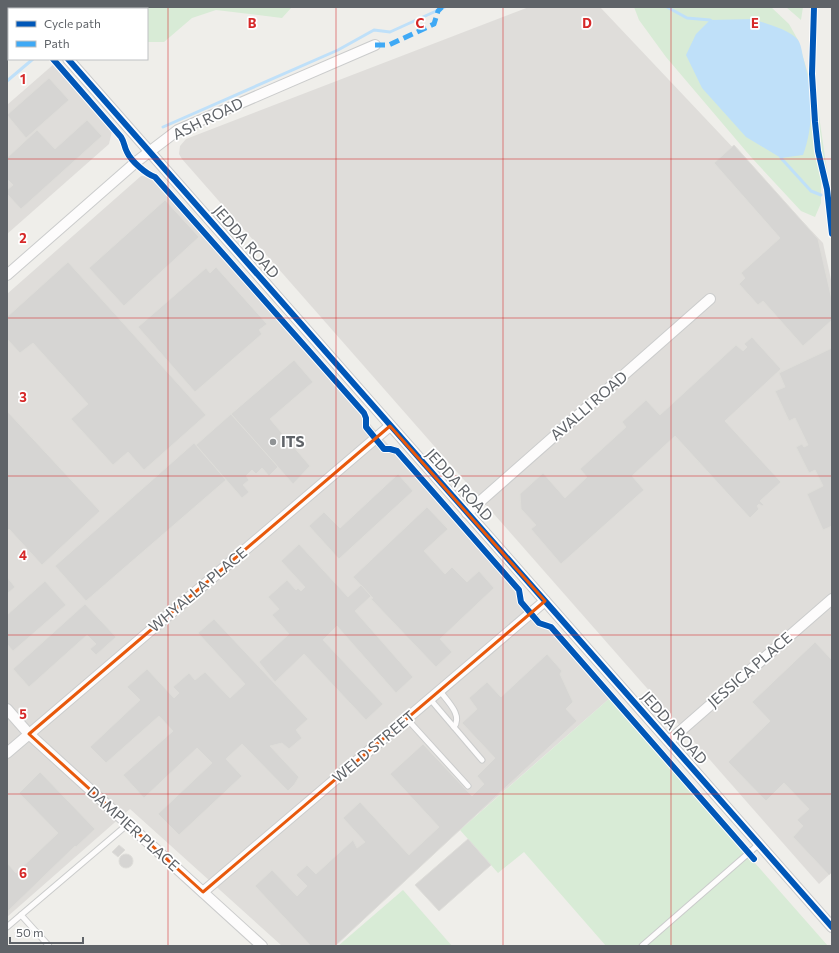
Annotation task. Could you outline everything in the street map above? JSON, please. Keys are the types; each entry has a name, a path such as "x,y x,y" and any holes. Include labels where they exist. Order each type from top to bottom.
{"street":[{"name":"ASH ROAD","path":"7,275 150,151 178,130 375,45"},
{"name":"JEDDA ROAD","path":"69,60 832,928"},
{"name":"AVALLI ROAD","path":"467,513 710,299"},
{"name":"WHYALLA PLACE","path":"7,753 390,426"},
{"name":"JESSICA PLACE","path":"669,742 832,599"},
{"name":"WELD STREET","path":"203,892 545,601"},
{"name":"DAMPIER PLACE","path":"7,709 29,734 262,946"}],"lane":[{"path":"440,691 457,717 457,722 454,727"},
{"path":"430,699 482,760"},
{"path":"407,719 468,786"},
{"path":"7,927 128,824"},
{"path":"642,946 759,844"},
{"path":"21,915 49,946"}],"highlighted area":[{"path":"390,426 545,601 203,892 29,734"}],"shaded area":[{"path":"529,7 600,7 823,243 832,284 832,872 819,884 179,154 180,146 186,139"},
{"path":"54,64 112,131 109,144 7,234 7,105"},
{"path":"141,176 154,177 610,698 327,946 282,946 130,809 7,917 7,294"}],"green space":[{"path":"38,7 292,7 282,18 216,10 192,18 164,42 148,42 148,8"},
{"path":"634,7 771,7 789,24 798,40 808,74 821,179 821,203 815,217 801,211 751,157 666,57 639,20"},
{"path":"786,7 803,7 801,20"},
{"path":"817,102 828,178 822,159 819,141"},
{"path":"610,698 828,946 606,946 524,852 498,873 460,830"},
{"path":"403,890 452,946 338,946"}],"water":[{"path":"753,19 790,33 795,36 800,44 806,69 811,106 809,131 803,155 781,158 746,137 702,88 686,55 696,34 710,20"}],"building":[{"path":"49,78 69,100 26,138 7,115"},
{"path":"87,120 102,136 21,209 7,194 7,190 13,185 7,179 7,158 37,130 55,149"},
{"path":"734,145 818,239 832,300 832,320 803,346 763,301 758,305 739,284 745,278 741,273 780,238 714,163"},
{"path":"165,200 199,237 124,306 89,268"},
{"path":"68,262 206,415 144,470 128,452 113,465 71,419 88,404 33,343 20,353 7,339 7,317"},
{"path":"216,267 267,324 259,330 262,334 195,392 138,327 206,268 210,273"},
{"path":"752,337 781,369 725,421 781,482 760,501 764,505 762,506 759,504 757,506 759,509 750,518 675,436 632,476 644,490 561,564 531,529 536,525 521,509 520,494 543,473 565,498 587,477 580,469 626,427 622,422 646,400 660,415 736,345 743,351 747,347 744,344"},
{"path":"832,348 832,526 823,530 807,494 823,486 815,470 809,473 796,447 802,444 804,447 808,445 795,418 789,421 775,391 785,387 779,373"},
{"name":"ITS","path":"294,360 313,382 270,419 310,466 293,484 231,414"},
{"path":"7,411 100,511 42,565 9,529 7,531"},
{"path":"231,414 278,467 269,476 262,468 256,474 252,470 246,476 249,480 243,485 249,492 242,498 196,445"},
{"path":"194,443 226,480 86,601 55,566"},
{"path":"398,474 413,491 339,559 309,526 324,512 340,528"},
{"path":"427,507 448,529 424,551 445,574 452,567 467,582 479,571 494,588 440,639 452,652 436,667 371,599 373,598 353,577"},
{"path":"299,544 348,597 361,585 371,596 355,611 413,677 396,693 337,626 323,640 383,704 366,720 304,654 275,682 259,662 289,634 272,615 279,609 268,597 287,580 296,590 298,588 301,591 305,587 281,561"},
{"path":"7,577 15,587 7,594"},
{"path":"45,581 66,605 13,651 7,644 7,615"},
{"path":"85,604 116,637 96,655 90,649 96,644 87,635 29,687 13,669"},
{"path":"214,619 308,719 296,730 302,738 289,749 282,743 270,746 299,777 288,791 242,744 226,759 242,776 179,835 158,814 212,763 197,748 144,798 123,775 173,731 159,716 106,763 90,747 140,700 127,687 147,669 174,698 179,693 173,687 189,673 195,680 205,672 230,698 245,684 198,633"},
{"path":"815,642 832,660 832,872 829,875 793,837 803,826 797,820 809,809 784,783 766,801 728,762 770,721 752,702"},
{"path":"547,654 562,671 560,674 573,702 566,709 577,721 335,946 311,946 255,886 272,870 297,896 307,886 296,875 307,865 316,874 353,840 357,848 365,842 343,818 360,802 409,855 439,827 390,774 423,744 472,796 484,784 477,776 495,758 462,723 477,709 469,698 487,682 501,697"},
{"path":"40,772 95,829 76,847 75,846 7,912 7,863 16,873 58,833 19,793"},
{"path":"468,839 491,865 439,911 415,885"},
{"path":"119,845 125,850 118,857 112,852"},
{"path":"123,854 129,854 133,858 133,864 129,868 123,868 119,864 119,858"}],"waterway":[{"path":"163,127 338,50 374,30 390,32 445,7"},
{"path":"667,7 687,18 710,20 713,22"},
{"path":"7,81 32,60"},
{"path":"781,155 781,158 811,191 821,195"}],"marked path":[{"path":"375,45 389,45 434,24 438,11 442,7"}],"cycle path":[{"path":"814,7 812,74 815,122 818,151 827,189 832,234"},
{"path":"54,60 121,137 129,156 135,163 155,177 364,413 366,418 366,427 384,449 397,451 519,590 521,602 539,623 551,627 754,859"},
{"path":"69,60 832,927"}],"place":[{"name":"ITS","path":"273,442"}]}
